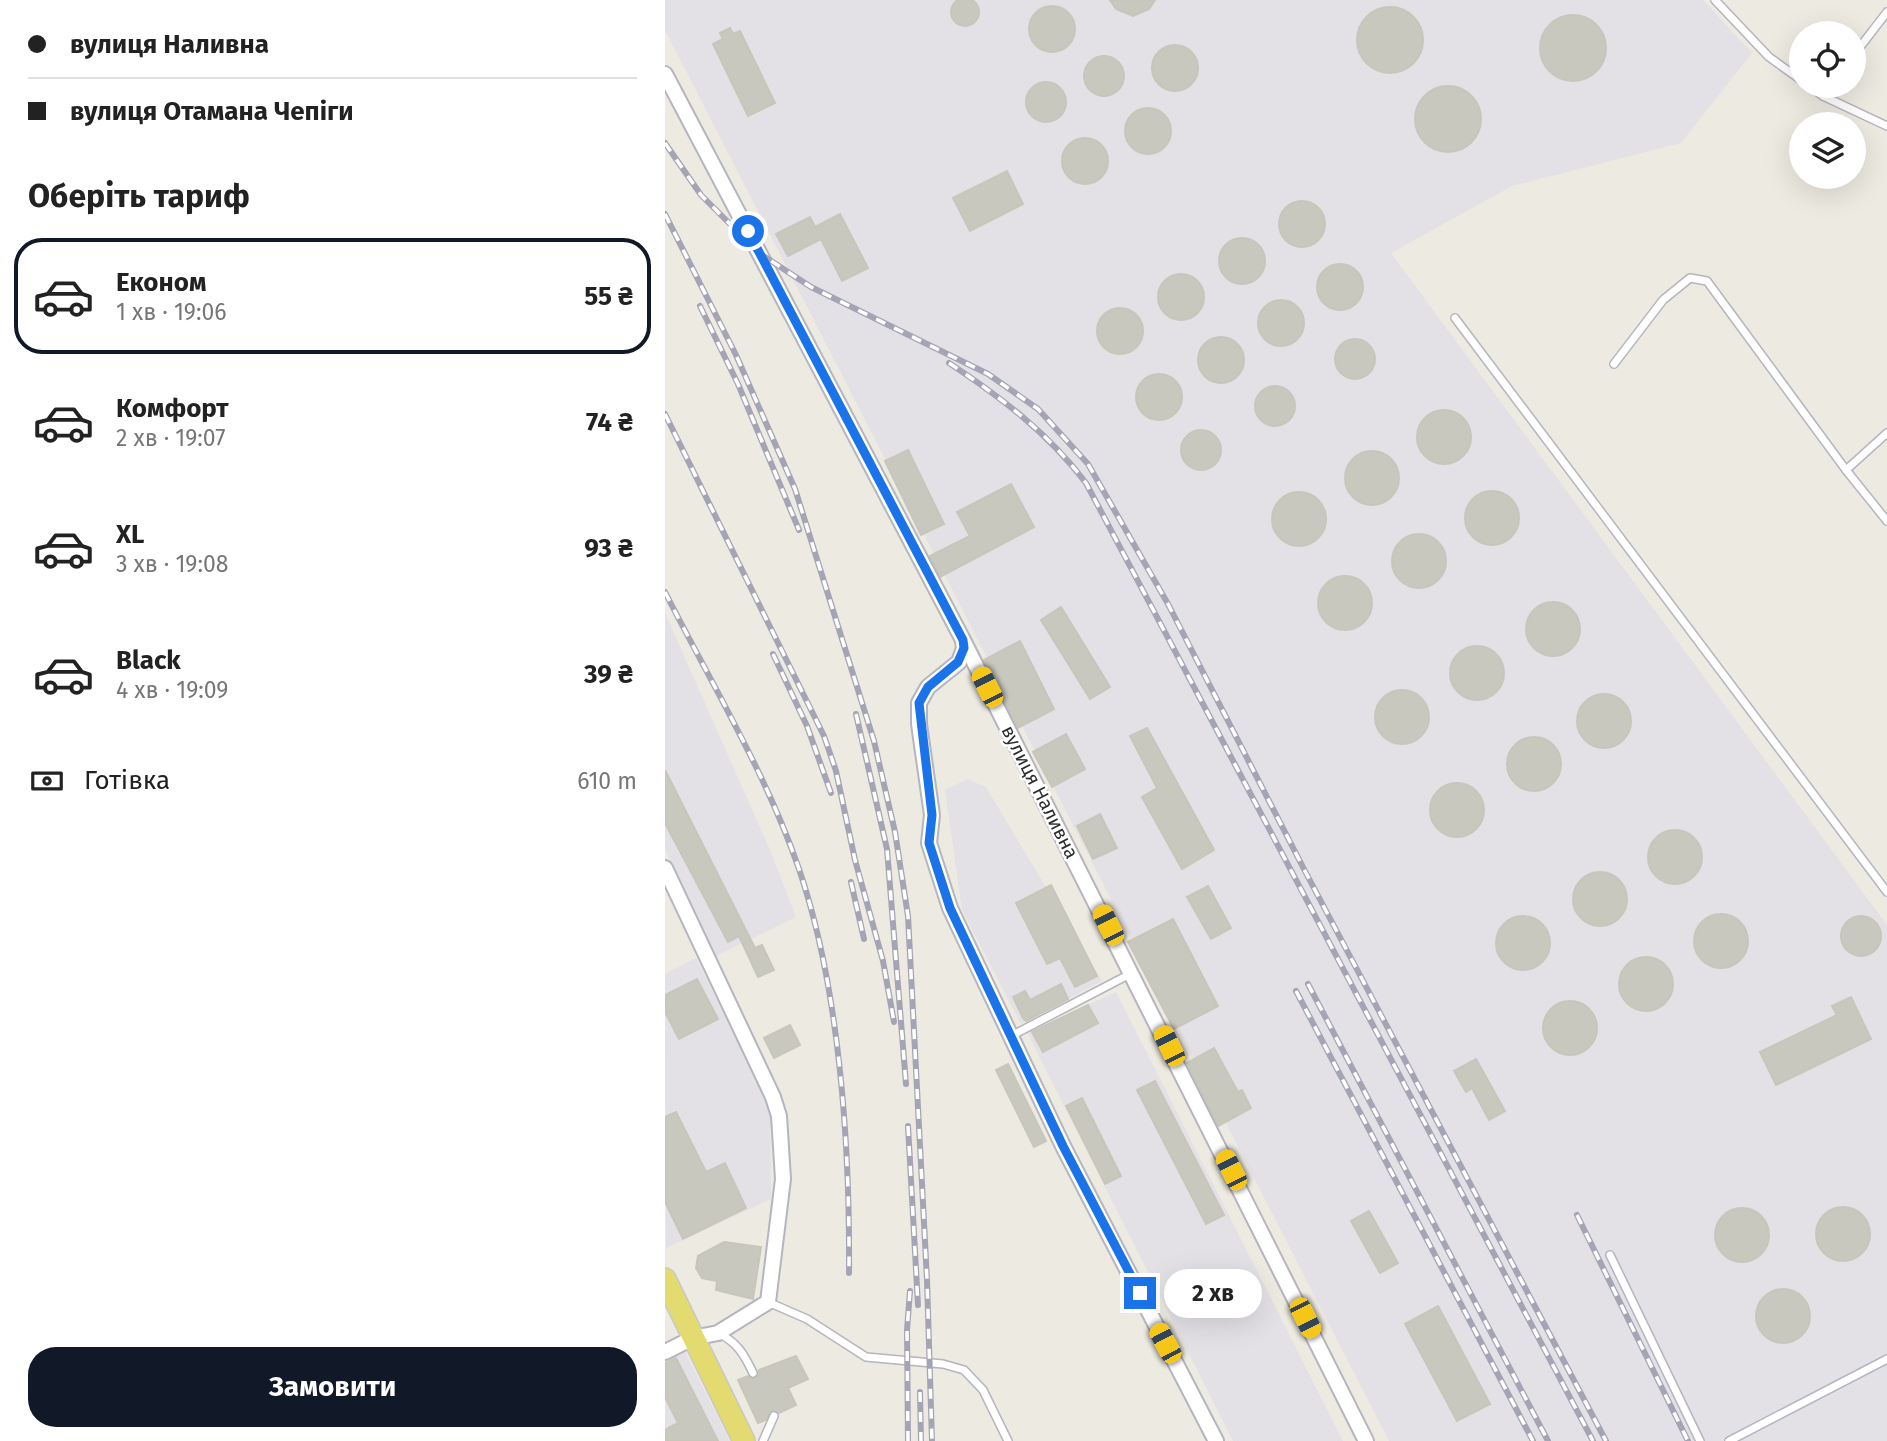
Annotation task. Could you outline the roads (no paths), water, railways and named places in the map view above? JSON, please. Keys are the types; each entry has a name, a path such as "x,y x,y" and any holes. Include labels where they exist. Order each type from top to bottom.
{"main road":[{"path":"665,1279 744,1441"}],"street":[{"name":"вулиця Наливна","path":"665,74 963,640 1366,1441"},
{"path":"963,640 964,648 958,662 928,687 919,703 932,815 929,843 950,908 1063,1146 1216,1441"},
{"path":"665,868 773,1097 779,1116 783,1180 768,1301 718,1333 692,1338 665,1352"}],"lane":[{"path":"1715,0 1769,57 1789,71"},
{"path":"1866,39 1887,12"},
{"path":"1827,98 1887,126"},
{"path":"1614,364 1663,300 1690,278 1707,281 1846,470 1887,521"},
{"path":"1455,318 1887,892"},
{"path":"1846,470 1887,433"},
{"path":"1011,1036 1132,972"},
{"path":"1610,1255 1700,1441"},
{"path":"768,1301 807,1319 866,1357 943,1364 964,1370 983,1390 1008,1441"},
{"path":"718,1333 731,1339 743,1351 754,1373"},
{"path":"1729,1441 1887,1360"},
{"path":"763,1441 774,1416"}],"railway":[{"path":"665,143 701,195 759,253 811,287 988,374 1038,409 1088,464 1168,604 1306,873 1606,1441"},
{"path":"665,214 736,355 795,489 874,741 895,832 908,916 927,1280 932,1441"},
{"path":"700,306 738,384 799,530"},
{"path":"949,363 1023,417 1056,448 1086,483 1593,1441"},
{"path":"665,414 824,736 836,771 855,860 883,961 894,1022"},
{"path":"665,592 771,798 799,869 813,916 824,965 840,1069 847,1174 849,1273"},
{"path":"773,654 807,726 831,793"},
{"path":"856,714 887,849 906,1084"},
{"path":"851,882 864,939"},
{"path":"1308,984 1548,1441"},
{"path":"1296,991 1533,1441"},
{"path":"908,1126 918,1305"},
{"path":"1577,1215 1688,1441"},
{"path":"908,1441 907,1330 910,1291"},
{"path":"920,1392 921,1441"}]}
